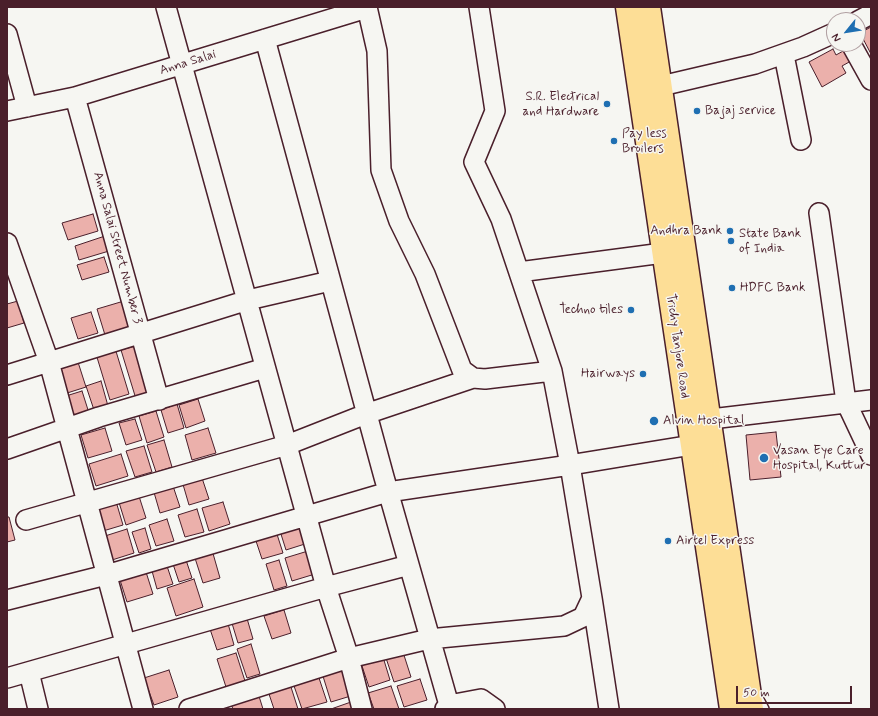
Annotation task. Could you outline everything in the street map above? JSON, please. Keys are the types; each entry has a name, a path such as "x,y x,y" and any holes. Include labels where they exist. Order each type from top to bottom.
{"highway":[{"name":"Trichy Tanjore Road","path":"627,7 731,709"},
{"name":"Trichy Tanjore Road","path":"649,7 711,419 752,709"}],"street":[{"path":"166,7 248,300 265,368 306,516 326,587 349,658 362,709"},
{"path":"479,7 495,111 474,162 501,219 552,371 570,465 609,709"},
{"path":"367,8 377,51 381,170 399,221 425,274 462,370 473,378"},
{"name":"Anna Salai","path":"7,111 74,96 265,40 367,8"},
{"path":"7,34 27,107"},
{"path":"661,86 755,64 784,55 826,37"},
{"path":"265,40 447,707 481,698 495,709"},
{"path":"855,52 871,80"},
{"path":"784,55 801,140"},
{"name":"Anna Salai Street Number 3","path":"74,96 159,400"},
{"path":"819,213 846,402 871,455"},
{"path":"7,243 14,283 49,362 143,709"},
{"path":"519,272 663,254"},
{"path":"7,375 248,300 330,281"},
{"path":"7,449 68,428 265,368"},
{"path":"26,520 87,501 287,445 366,414 473,378 485,379 552,371"},
{"path":"711,419 871,400"},
{"path":"7,600 106,575 388,492 692,445"},
{"path":"7,678 125,646 326,587 409,565"},
{"path":"189,709 349,658 429,639 564,626 583,617 592,598"},
{"path":"29,672 38,709"}],"lane":[{"path":"747,679 764,709"}],"building":[{"path":"871,27 871,54 866,44 866,30"},
{"path":"827,52 834,52 836,55 841,52 846,52 851,61 842,66 846,73 822,87 809,62"},
{"path":"93,214 98,231 68,240 62,223"},
{"path":"105,236 109,251 79,260 75,246"},
{"path":"104,257 109,272 82,280 77,265"},
{"path":"18,301 24,323 7,328 7,304"},
{"path":"124,301 132,326 105,335 97,309"},
{"path":"91,312 98,333 78,339 71,318"},
{"path":"139,345 154,394 136,399 121,350"},
{"path":"115,348 129,394 110,400 96,354"},
{"path":"77,359 86,387 64,394 55,367"},
{"path":"101,381 108,406 94,410 86,386"},
{"path":"82,391 89,413 73,418 66,396"},
{"path":"198,399 205,421 186,428 179,405"},
{"path":"177,404 184,428 168,433 161,410"},
{"path":"156,411 164,437 147,443 139,416"},
{"path":"135,419 142,440 126,445 119,423"},
{"path":"105,428 112,451 88,458 81,435"},
{"path":"208,428 216,453 192,460 185,435"},
{"path":"776,432 781,477 750,480 746,435"},
{"path":"164,440 172,467 156,472 147,445"},
{"path":"144,446 152,472 135,477 126,451"},
{"path":"121,454 128,476 96,486 89,464"},
{"path":"201,475 209,499 189,505 182,481"},
{"path":"172,483 180,507 160,513 153,489"},
{"path":"137,490 146,518 126,525 117,496"},
{"path":"115,498 123,525 103,531 95,505"},
{"path":"223,502 230,524 209,531 202,508"},
{"path":"197,509 204,532 185,537 178,515"},
{"path":"7,517 9,517 15,540 7,542"},
{"path":"167,519 174,541 156,546 149,525"},
{"path":"302,523 308,543 286,550 280,531"},
{"path":"145,528 151,549 139,553 132,532"},
{"path":"275,528 283,553 262,559 254,535"},
{"path":"127,529 134,553 112,560 105,536"},
{"path":"212,550 220,578 203,583 194,555"},
{"path":"308,551 315,574 292,581 285,558"},
{"path":"185,557 192,578 179,582 172,561"},
{"path":"279,560 287,586 274,590 266,564"},
{"path":"167,566 173,584 157,589 152,571"},
{"path":"146,572 153,594 127,602 120,580"},
{"path":"194,579 203,607 176,616 167,588"},
{"path":"284,610 291,633 272,639 264,616"},
{"path":"246,615 253,639 238,643 231,620"},
{"path":"227,620 234,645 217,650 209,626"},
{"path":"251,644 260,674 247,678 237,649"},
{"path":"402,649 411,677 394,682 385,655"},
{"path":"236,653 245,681 226,687 217,659"},
{"path":"383,657 390,680 369,687 361,663"},
{"path":"344,666 354,695 331,702 322,673"},
{"path":"169,670 178,697 154,705 144,678"},
{"path":"318,675 327,702 302,709 293,683"},
{"path":"420,679 427,700 404,707 397,686"},
{"path":"290,684 298,709 274,709 268,691"},
{"path":"391,686 399,709 374,709 368,693"},
{"path":"258,693 263,709 233,709 230,702"},
{"path":"351,702 354,709 331,709"}],"place":[{"name":"S.R. Electrical and Hardware","path":"607,104"},
{"name":"Bajaj service","path":"697,111"},
{"name":"Pay less Broilers","path":"614,141"},
{"name":"Andhra Bank","path":"730,231"},
{"name":"State Bank of India","path":"731,241"},
{"name":"HDFC Bank","path":"732,288"},
{"name":"Techno tiles","path":"631,310"},
{"name":"Hairways","path":"643,374"},
{"name":"Alvin Hospital","path":"654,421"},
{"name":"Vasan Eye Care Hospital, Kuttur","path":"764,458"},
{"name":"Airtel Express","path":"668,541"}]}
